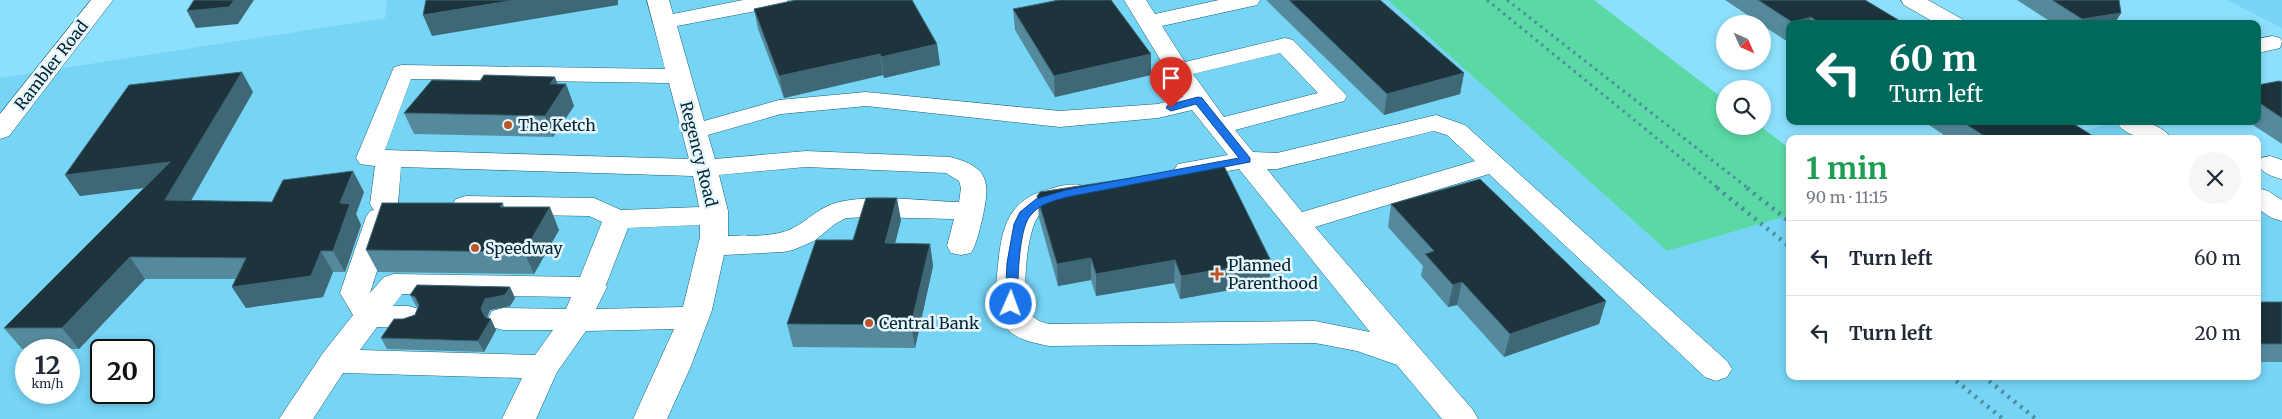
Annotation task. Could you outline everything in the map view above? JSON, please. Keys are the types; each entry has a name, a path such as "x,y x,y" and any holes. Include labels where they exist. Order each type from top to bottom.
{"street":[{"name":"Rambler Road","path":"0,131 102,0"},
{"path":"661,11 777,0"},
{"path":"1135,0 1198,100 1296,223 1461,419"},
{"path":"1148,22 1249,0"},
{"path":"1912,0 1947,20"},
{"name":"Regency Road","path":"650,419 675,366 694,318 712,246 714,215 705,168 661,11"},
{"path":"1180,70 1285,45 1335,96 1219,126"},
{"path":"679,76 402,72 369,158 705,168 806,159 950,165 965,173 976,187 976,196 970,211 962,246"},
{"path":"695,131 779,107 866,99 1060,119 1158,111 1198,100"},
{"path":"1162,175 1246,160 1277,161 1436,123 1456,130 1716,369"},
{"path":"2134,125 2152,135"},
{"path":"369,316 355,293 384,204 389,159"},
{"path":"1296,223 1494,164"},
{"path":"1104,186 1050,198 1031,207 1024,214 1020,224 1013,263 1011,304 1012,313 1023,327 1049,335 1314,332 1360,340 1410,357"},
{"path":"2261,199 2282,212"},
{"path":"384,204 414,204"},
{"path":"444,205 594,207 617,219 714,215"},
{"path":"712,246 792,241 841,210 868,208 970,211"},
{"path":"519,419 543,367 577,320 592,287 617,219"},
{"path":"296,419 334,361 394,284 592,287"},
{"path":"369,316 408,317"},
{"path":"503,319 694,318"},
{"path":"334,361 543,367"}],"shaded area":[{"path":"387,0 1388,0 1667,251 1786,216 1786,380 2261,380 2261,200 2282,213 2282,419 0,419 0,78 385,18"},
{"path":"2227,0 2282,0 2282,28"},
{"path":"2104,125 2127,125 2148,135 2071,135"}],"green space":[{"path":"1388,0 1594,0 1716,93 1716,135 1771,134 1786,146 1786,216 1667,251"}],"building":[{"path":"194,0 234,0 229,7 187,11"},
{"path":"426,0 516,0 423,15"},
{"path":"796,0 912,0 937,44 881,57 880,54 779,76 754,9"},
{"path":"1059,0 1111,0 1151,54 1054,76 1013,9"},
{"path":"1289,0 1380,0 1464,73 1387,94"},
{"path":"1758,0 1865,0 1898,20 1815,20 1811,17 1789,20"},
{"path":"2052,0 2119,0 2121,13 2082,19"},
{"path":"242,72 165,200 272,202 283,180 353,171 340,203 350,204 333,251 321,251 311,276 232,287 246,258 130,257 62,328 4,328 170,162 65,175 129,85"},
{"path":"484,75 555,77 550,84 566,84 545,116 404,113 432,80 480,81"},
{"path":"2282,82 2282,118 2261,104 2261,84"},
{"path":"1967,125 2075,125 2092,135 1983,135"},
{"path":"1223,164 1271,261 1181,276 1175,260 1096,274 1091,258 1057,264 1037,196 1040,192"},
{"path":"1480,179 1606,301 1510,334 1462,282 1453,285 1425,254 1434,251 1391,204"},
{"path":"866,198 897,198 885,243 930,244 911,325 787,324 816,240 853,240"},
{"path":"382,203 503,203 500,207 550,207 524,252 366,250"},
{"path":"417,285 510,287 505,295 485,299 481,309 485,317 491,319 478,341 381,338 394,319 403,319 415,315 419,305 415,297 410,295"},
{"path":"2261,302 2282,302 2282,344 2261,344"}],"railway":[{"path":"1487,0 1719,189"},
{"path":"1507,0 1749,189"},
{"path":"1717,188 1786,244"},
{"path":"1747,188 1786,219"},
{"path":"1955,380 2003,419"},
{"path":"1988,380 2036,419"}],"place":[{"name":"The Ketch","path":"508,125"},
{"name":"Speedway","path":"475,248"},
{"name":"Planned Parenthood","path":"1217,274"},
{"name":"Central Bank","path":"869,323"}],"route":[{"path":"1011,304 1013,263 1020,224 1024,214 1040,201 1066,194 1246,160 1198,100 1171,108"}]}
